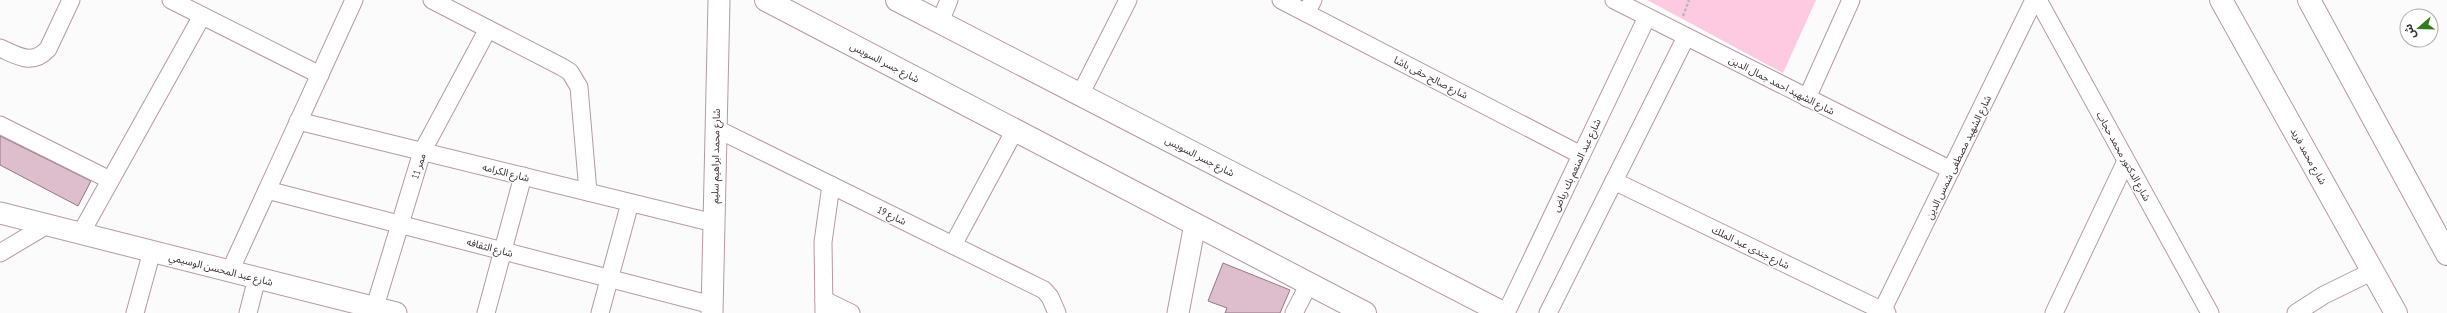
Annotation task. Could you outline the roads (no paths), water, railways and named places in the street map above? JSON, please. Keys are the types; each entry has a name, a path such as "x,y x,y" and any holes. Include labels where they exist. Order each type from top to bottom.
{"main road":[{"name":"شارع جسر السويس","path":"766,0 1365,313"},
{"name":"شارع جسر السويس","path":"897,0 1504,313"},
{"name":"شارع محمد فريد","path":"2222,0 2396,313"},
{"path":"2309,0 2447,254"}],"street":[{"path":"0,48 24,59 31,59 44,54 48,49 71,0"},
{"path":"171,0 320,75"},
{"path":"230,271 354,0"},
{"path":"432,0 562,67 575,79 579,87 588,192"},
{"name":"شارع محمد ابراهيم سليم","path":"712,309 719,0"},
{"path":"940,22 949,0"},
{"path":"1080,95 1128,0"},
{"name":"شارع صالح حقى باشا","path":"1281,0 1310,6 1581,155"},
{"name":"شارع الشهيد احمد جمال الدين","path":"1614,0 1951,170"},
{"path":"1807,98 1851,0"},
{"name":"شارع الشهيد مصطفى شمس الدين","path":"1883,312 2034,0"},
{"name":"شارع الدكتور محمد حجاب","path":"2038,0 2210,313"},
{"path":"81,233 202,16"},
{"name":"شارع عبد المنعم بك رياض","path":"1504,313 1581,155 1646,16"},
{"name":"ممر 11","path":"374,310 422,152 488,29"},
{"path":"1548,313 1686,37"},
{"name":"شارع الكرامه","path":"298,121 714,223"},
{"path":"0,125 110,180"},
{"name":"شارع 19","path":"715,128 1044,290 1050,297 1057,313"},
{"path":"953,245 1015,130"},
{"path":"2054,313 2126,161"},
{"path":"486,313 523,176"},
{"name":"شارع جندى عبد الملك","path":"1614,181 1883,312"},
{"path":"831,185 823,242 824,307 851,313"},
{"name":"شارع الثقافه","path":"267,190 610,278 712,309"},
{"path":"600,313 630,203"},
{"name":"شارع عبد المحسن الوسيمي","path":"0,213 257,278 374,310 396,313"},
{"path":"1178,313 1195,224"},
{"path":"0,253 47,225"},
{"path":"136,313 152,251"},
{"path":"2296,313 2324,295 2373,271"},
{"path":"248,313 257,278"},
{"path":"1294,313 1309,284"}]}
